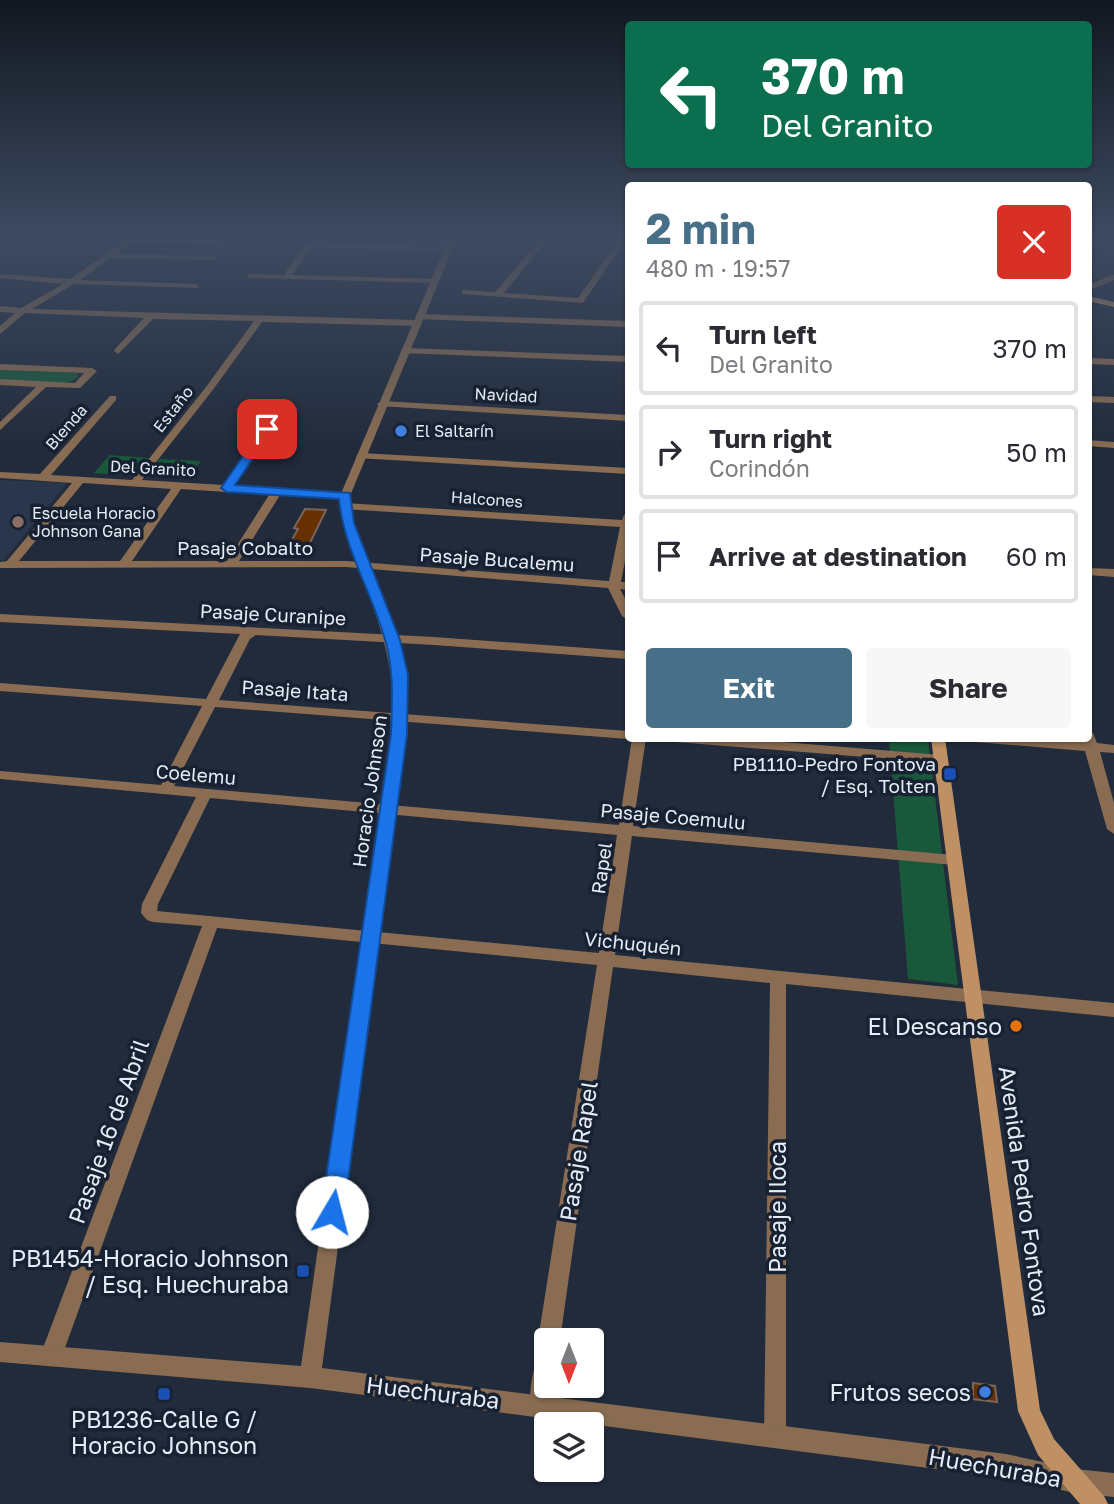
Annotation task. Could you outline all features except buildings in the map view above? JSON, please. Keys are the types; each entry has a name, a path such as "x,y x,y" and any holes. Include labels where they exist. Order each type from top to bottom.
{"main road":[{"name":"Avenida Pedro Fontova","path":"939,742 1029,1411 1046,1447 1096,1504"}],"street":[{"path":"0,331 27,308"},
{"path":"345,501 360,456 423,308"},
{"path":"0,309 260,319 625,324"},
{"path":"118,351 151,316"},
{"name":"Estaño","path":"135,483 260,319"},
{"path":"405,351 625,359"},
{"path":"1092,361 1114,362"},
{"path":"0,367 92,371 77,386 0,382"},
{"path":"0,427 43,385"},
{"name":"Blenda","path":"43,477 113,398"},
{"path":"1092,399 1114,400"},
{"name":"Navidad","path":"382,404 625,418"},
{"path":"227,488 280,409"},
{"path":"1092,444 1113,447"},
{"path":"360,456 625,471"},
{"name":"Del Granito","path":"0,475 277,491 345,501"},
{"path":"5,565 81,480"},
{"path":"123,565 179,485"},
{"path":"231,564 277,491"},
{"name":"Halcones","path":"345,501 625,521"},
{"name":"Horacio Johnson","path":"310,1377 401,717 400,675 392,640 364,565 345,501"},
{"path":"625,534 614,584 616,595 625,611"},
{"name":"Pasaje Cobalto","path":"5,565 364,565"},
{"name":"Pasaje Bucalemu","path":"364,565 625,586"},
{"path":"1092,571 1114,573"},
{"name":"Pasaje Curanipe","path":"0,618 625,655"},
{"path":"165,790 245,637 251,632"},
{"name":"Pasaje Itata","path":"0,687 625,735"},
{"name":"Rapel","path":"607,961 638,742"},
{"path":"723,742 941,760"},
{"path":"1090,742 1114,749"},
{"path":"1090,742 1114,829"},
{"name":"Coelemu","path":"0,775 388,811"},
{"name":"Vichuquén","path":"205,794 150,904 149,913 158,918 1114,1010"},
{"name":"Pasaje Coemulu","path":"388,811 954,860"},
{"name":"Pasaje 16 de Abril","path":"51,1356 211,923"},
{"name":"Pasaje Rapel","path":"551,1328 607,961"},
{"name":"Pasaje Iloca","path":"775,1435 778,978"},
{"name":"Huechuraba","path":"0,1352 310,1377 1006,1465 1075,1481 1114,1485"},
{"path":"541,1405 542,1398"}],"shaded area":[{"name":"Escuela Horacio Johnson Gana","path":"0,480 67,483 3,561 0,560"}],"green space":[{"path":"0,370 77,373 79,377 67,383 0,380"},
{"path":"110,455 149,458 135,476 94,473"},
{"path":"160,459 201,461 188,479 146,477"},
{"path":"889,742 928,742 958,985 908,979"}],"place":[{"name":"El Saltarín","path":"401,431"},
{"name":"Escuela Horacio Johnson Gana","path":"18,522"},
{"name":"PB1110-Pedro Fontova / Esq. Tolten","path":"950,774"},
{"name":"El Descanso","path":"1016,1026"},
{"name":"PB1454-Horacio Johnson / Esq. Huechuraba","path":"303,1271"},
{"name":"Frutos secos","path":"985,1392"},
{"name":"PB1236-Calle G / Horacio Johnson","path":"164,1394"}],"route":[{"path":"267,429 227,488 345,496 348,523 397,657 402,696 399,734 332,1212"}]}
